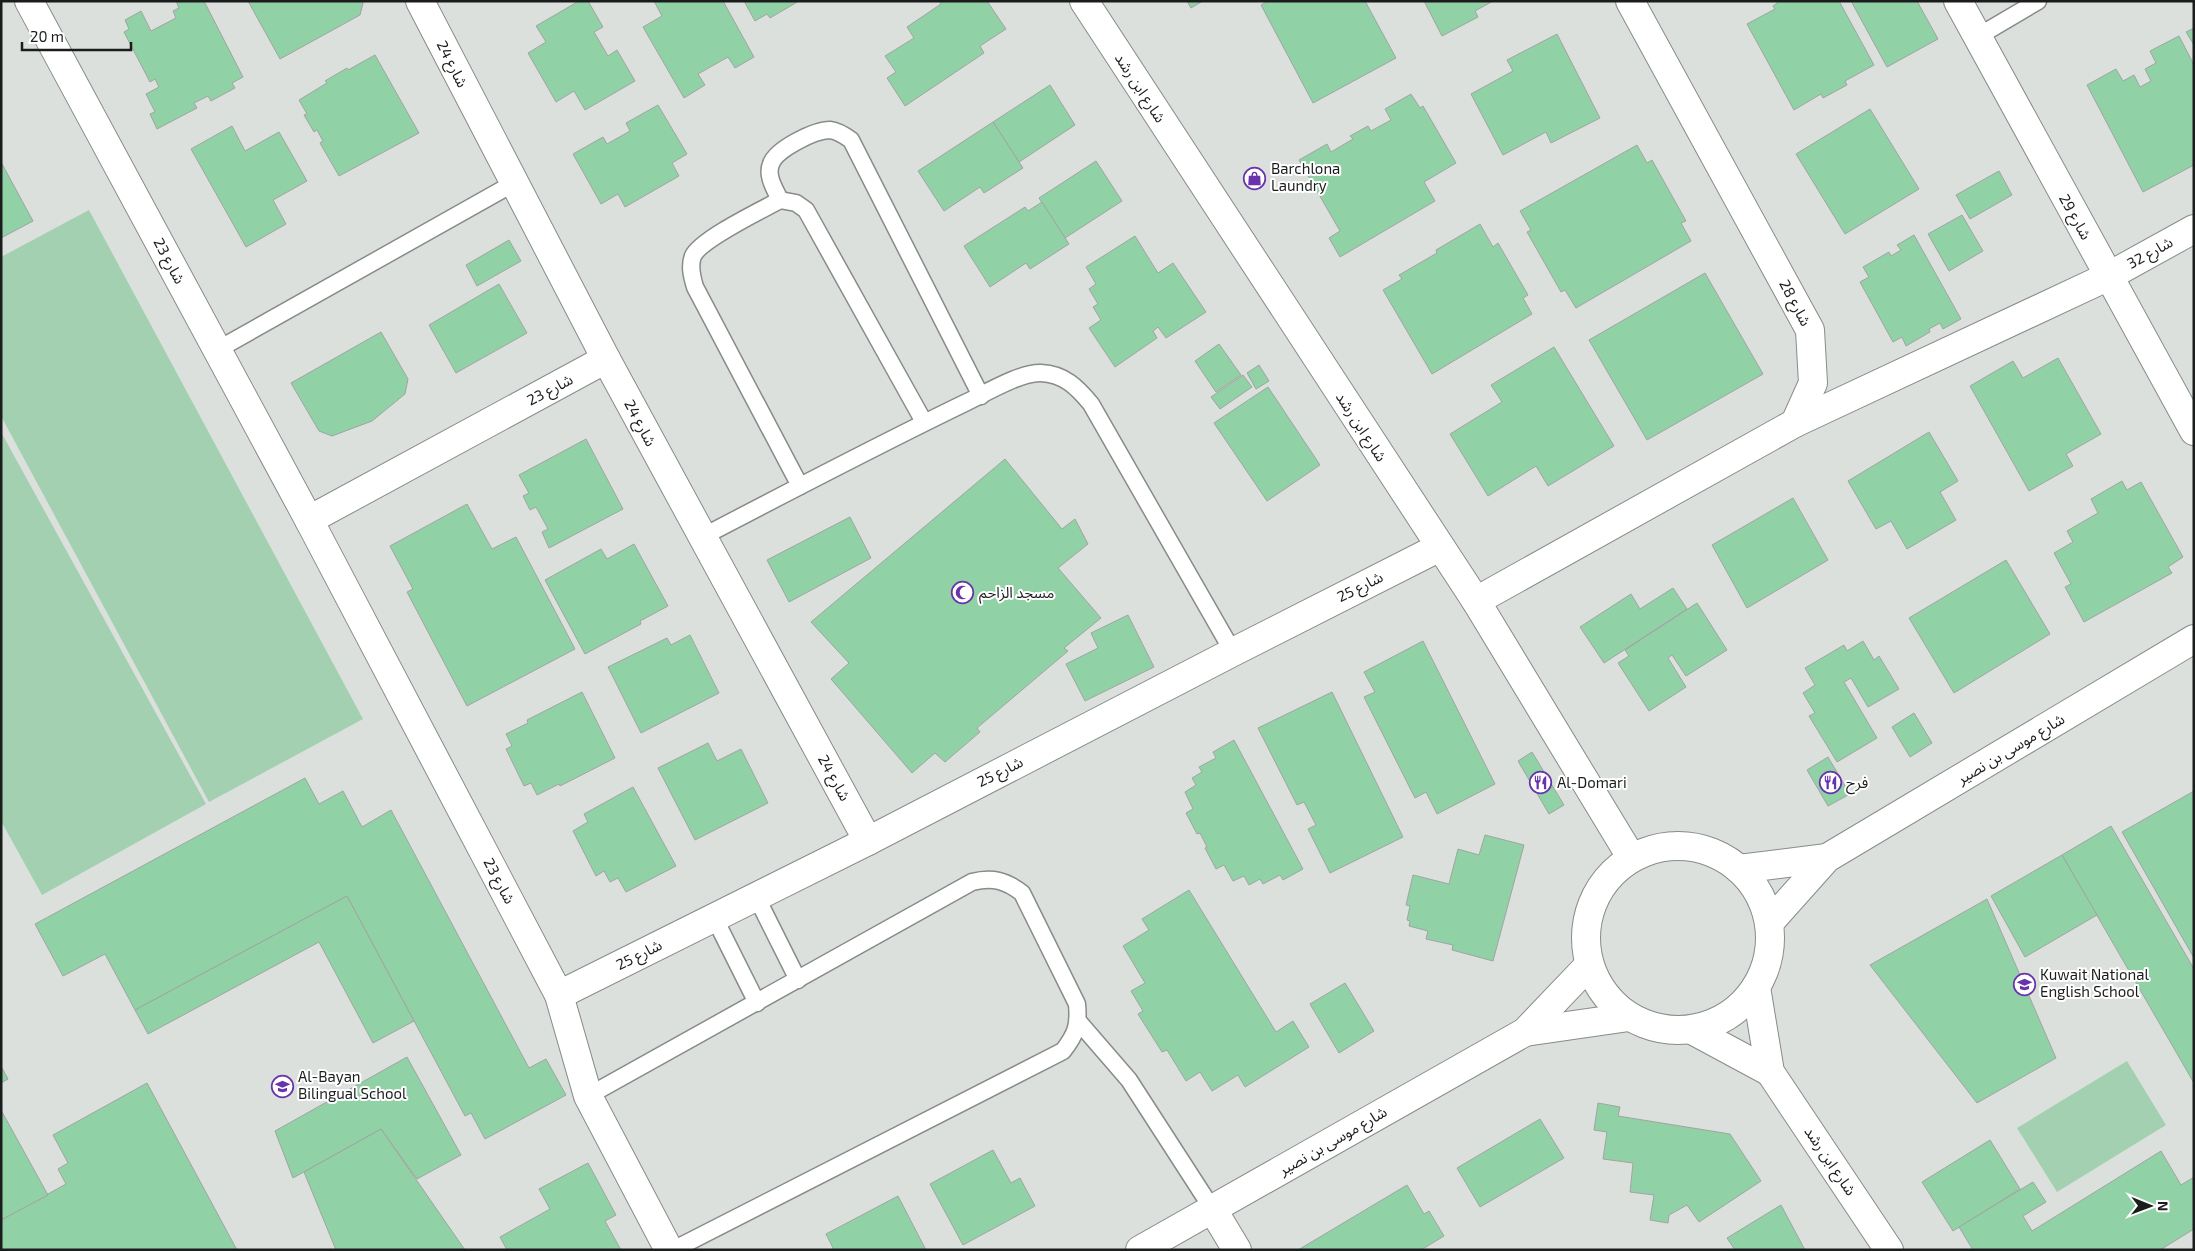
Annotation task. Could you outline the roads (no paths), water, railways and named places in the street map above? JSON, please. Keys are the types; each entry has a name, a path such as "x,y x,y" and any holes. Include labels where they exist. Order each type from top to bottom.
{"street":[{"name":"شارع 23","path":"29,1 309,520 560,996 588,1096 671,1250"},
{"name":"شارع 24","path":"420,1 606,359 868,841"},
{"name":"شارع ابن رشد","path":"1084,1 1476,601 1631,857"},
{"name":"شارع 28","path":"1630,1 1810,330 1814,383 1795,423"},
{"name":"شارع 29","path":"1958,1 2107,277 2194,431"},
{"name":"شارع 32","path":"1795,423 2107,277 2194,229"},
{"name":"شارع 23","path":"309,520 606,359"},
{"path":"1476,601 1795,423"},
{"name":"شارع 25","path":"560,996 868,841 1440,547"},
{"name":"شارع موسى بن نصير","path":"1769,923 1827,858 2194,640"},
{"path":"1687,846 1715,853 1739,869 1753,884 1763,903 1769,923 1770,945 1765,967 1756,987 1739,1008 1717,1022 1692,1030 1659,1029 1628,1017 1604,995 1589,965 1585,934 1592,904 1608,877 1631,857 1658,847 1687,846"},
{"name":"شارع موسى بن نصير","path":"1739,869 1827,858"},
{"name":"شارع موسى بن نصير","path":"1140,1250 1524,1032 1589,965"},
{"name":"شارع ابن رشد","path":"1756,987 1770,1072 1889,1250"},
{"name":"شارع موسى بن نصير","path":"1524,1032 1628,1017"},
{"name":"شارع ابن رشد","path":"1692,1030 1770,1072"},
{"path":"1213,1210 1238,1250"}],"lane":[{"path":"1977,38 2038,1"},
{"path":"780,200 769,174 771,164 776,156 794,143 816,133 829,130 841,133 851,140 981,396"},
{"path":"217,350 514,183"},
{"path":"800,486 695,287 691,271 694,256 708,241 780,200 796,203 806,210 924,422"},
{"path":"702,537 924,422 1013,380 1040,373 1058,376 1076,385 1091,404 1233,652"},
{"path":"588,1096 972,882 985,878 998,879 1011,884 1022,893 1077,1004 1078,1021 1073,1038 1063,1051 671,1250"},
{"path":"756,896 798,980"},
{"path":"714,917 757,1003"},
{"path":"1078,1021 1129,1080 1213,1210"}],"place":[{"name":"Barchlona Laundry","path":"1255,178"},
{"name":"مسجد الزاحم","path":"963,593"},
{"name":"Al-Domari","path":"1541,783"},
{"name":"فرح","path":"1830,783"},
{"name":"Kuwait National English School","path":"2024,984"},
{"name":"Al-Bayan Bilingual School","path":"282,1086"}]}
